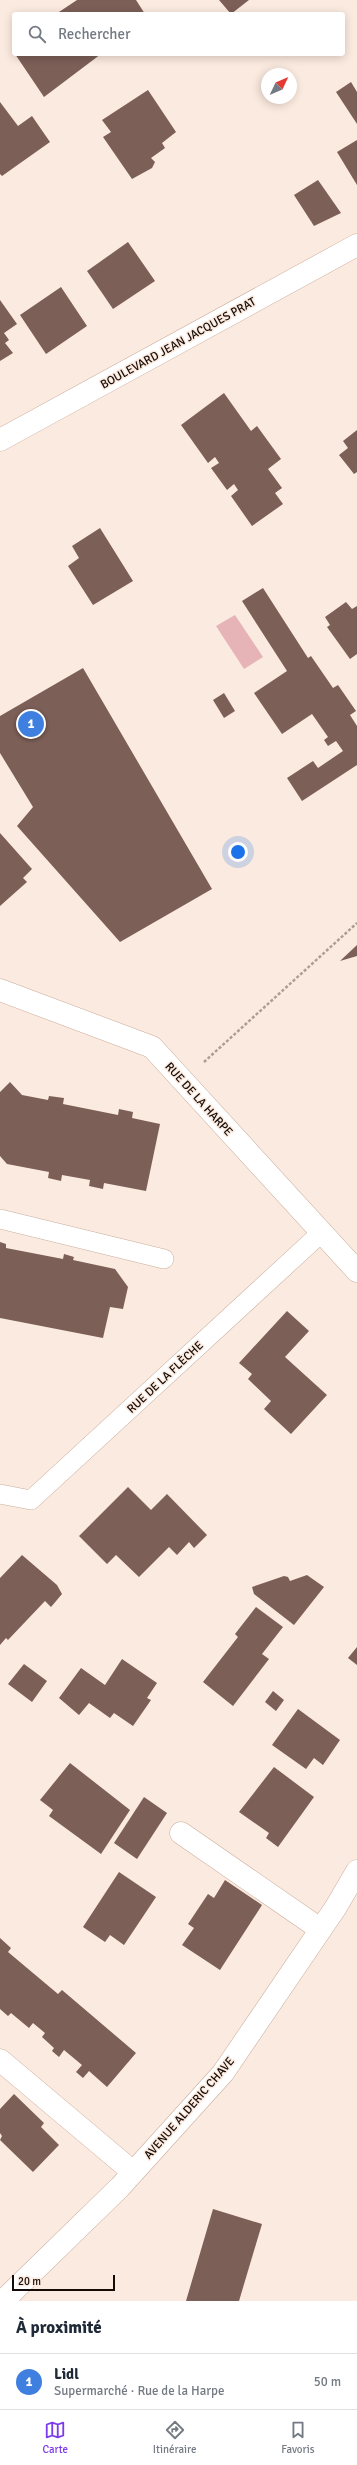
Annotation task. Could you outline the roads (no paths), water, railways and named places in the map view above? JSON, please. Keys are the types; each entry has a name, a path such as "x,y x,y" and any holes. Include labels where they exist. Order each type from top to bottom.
{"street":[{"name":"BOULEVARD JEAN JACQUES PRAT","path":"0,440 357,245"},
{"name":"RUE DE LA HARPE","path":"0,990 152,1047 357,1271"},
{"path":"180,1833 320,1929"},
{"name":"AVENUE ALDERIC CHAVE","path":"4,2301 133,2172 223,2073 320,1929 357,1870"},
{"path":"0,2060 133,2172"}],"lane":[{"path":"0,1219 164,1259"},
{"name":"RUE DE LA FLÈCHE","path":"0,1494 31,1500 321,1233"}],"place":[{"name":"Lidl","path":"31,724"}]}
